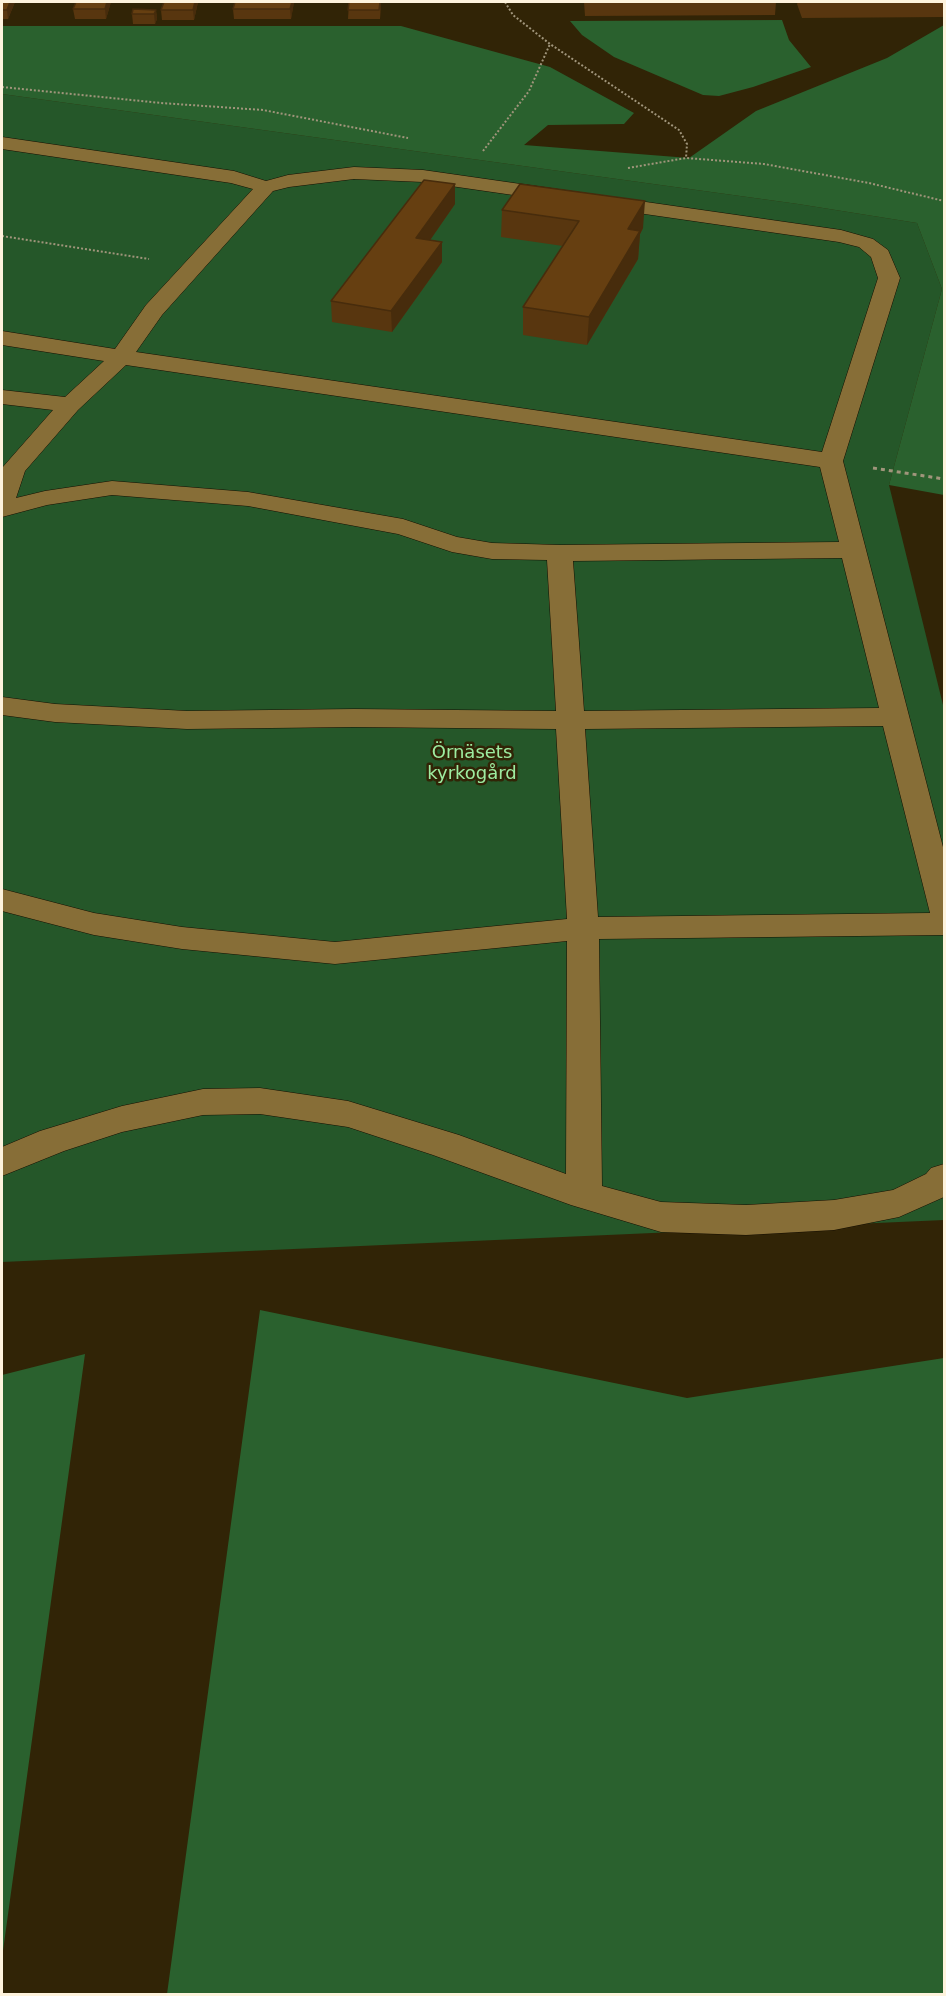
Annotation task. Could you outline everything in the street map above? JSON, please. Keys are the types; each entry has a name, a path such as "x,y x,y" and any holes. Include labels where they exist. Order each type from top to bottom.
{"street":[{"path":"2,143 234,177 266,187"},
{"path":"2,502 13,469 70,405 121,357 154,310 266,187 319,176 393,173 841,236 866,243 881,254 889,278 831,461 945,910"},
{"path":"2,338 831,461"},
{"path":"2,397 70,405"},
{"path":"2,510 45,498 112,488 160,490 248,499 403,527 452,544 492,551 560,553 853,550"},
{"path":"560,553 583,928 585,1195"},
{"path":"2,706 55,713 187,720 895,717"},
{"path":"2,900 94,924 182,938 335,953 583,928 945,924"},
{"path":"2,1162 52,1141 122,1119 203,1102 260,1101 348,1113 446,1145 585,1195 662,1217 746,1220 834,1215 899,1203 939,1184 945,1178"}],"path":[{"path":"505,2 513,15 550,44 679,130 687,144 686,158"},
{"path":"478,156 529,91 550,44"},
{"path":"2,87 161,103 263,110 414,140"},
{"path":"622,170 686,158 764,164 869,183 945,201"},
{"path":"2,236 194,266"},
{"path":"831,461 945,479"}],"green space":[{"path":"782,20 789,40 811,67 719,96 703,95 614,57 582,35 570,21"},
{"path":"944,25 944,495 889,485 942,289 917,223 798,204 2,94 2,26 401,26 550,67 634,113 624,124 548,125 524,145 689,158 756,111 887,58"},
{"name":"Örnäsets kyrkogård","path":"2,94 798,204 917,223 942,289 889,485 944,709 944,1220 2,1262"},
{"path":"260,1310 687,1398 944,1358 944,1994 167,1994"},
{"path":"85,1354 2,1958 2,1375"}],"building":[{"path":"2,2 10,2 7,10 2,10"},
{"path":"76,2 107,2 105,9 73,9"},
{"path":"164,2 195,2 193,10 161,10"},
{"path":"235,2 292,2 290,9 233,9"},
{"path":"349,2 380,2 379,10 348,10"},
{"path":"133,9 156,10 154,14 132,14"},
{"path":"424,180 455,184 416,238 442,242 391,311 331,301"},
{"path":"520,184 645,201 628,229 640,231 589,317 523,307 579,221 502,210"}]}
